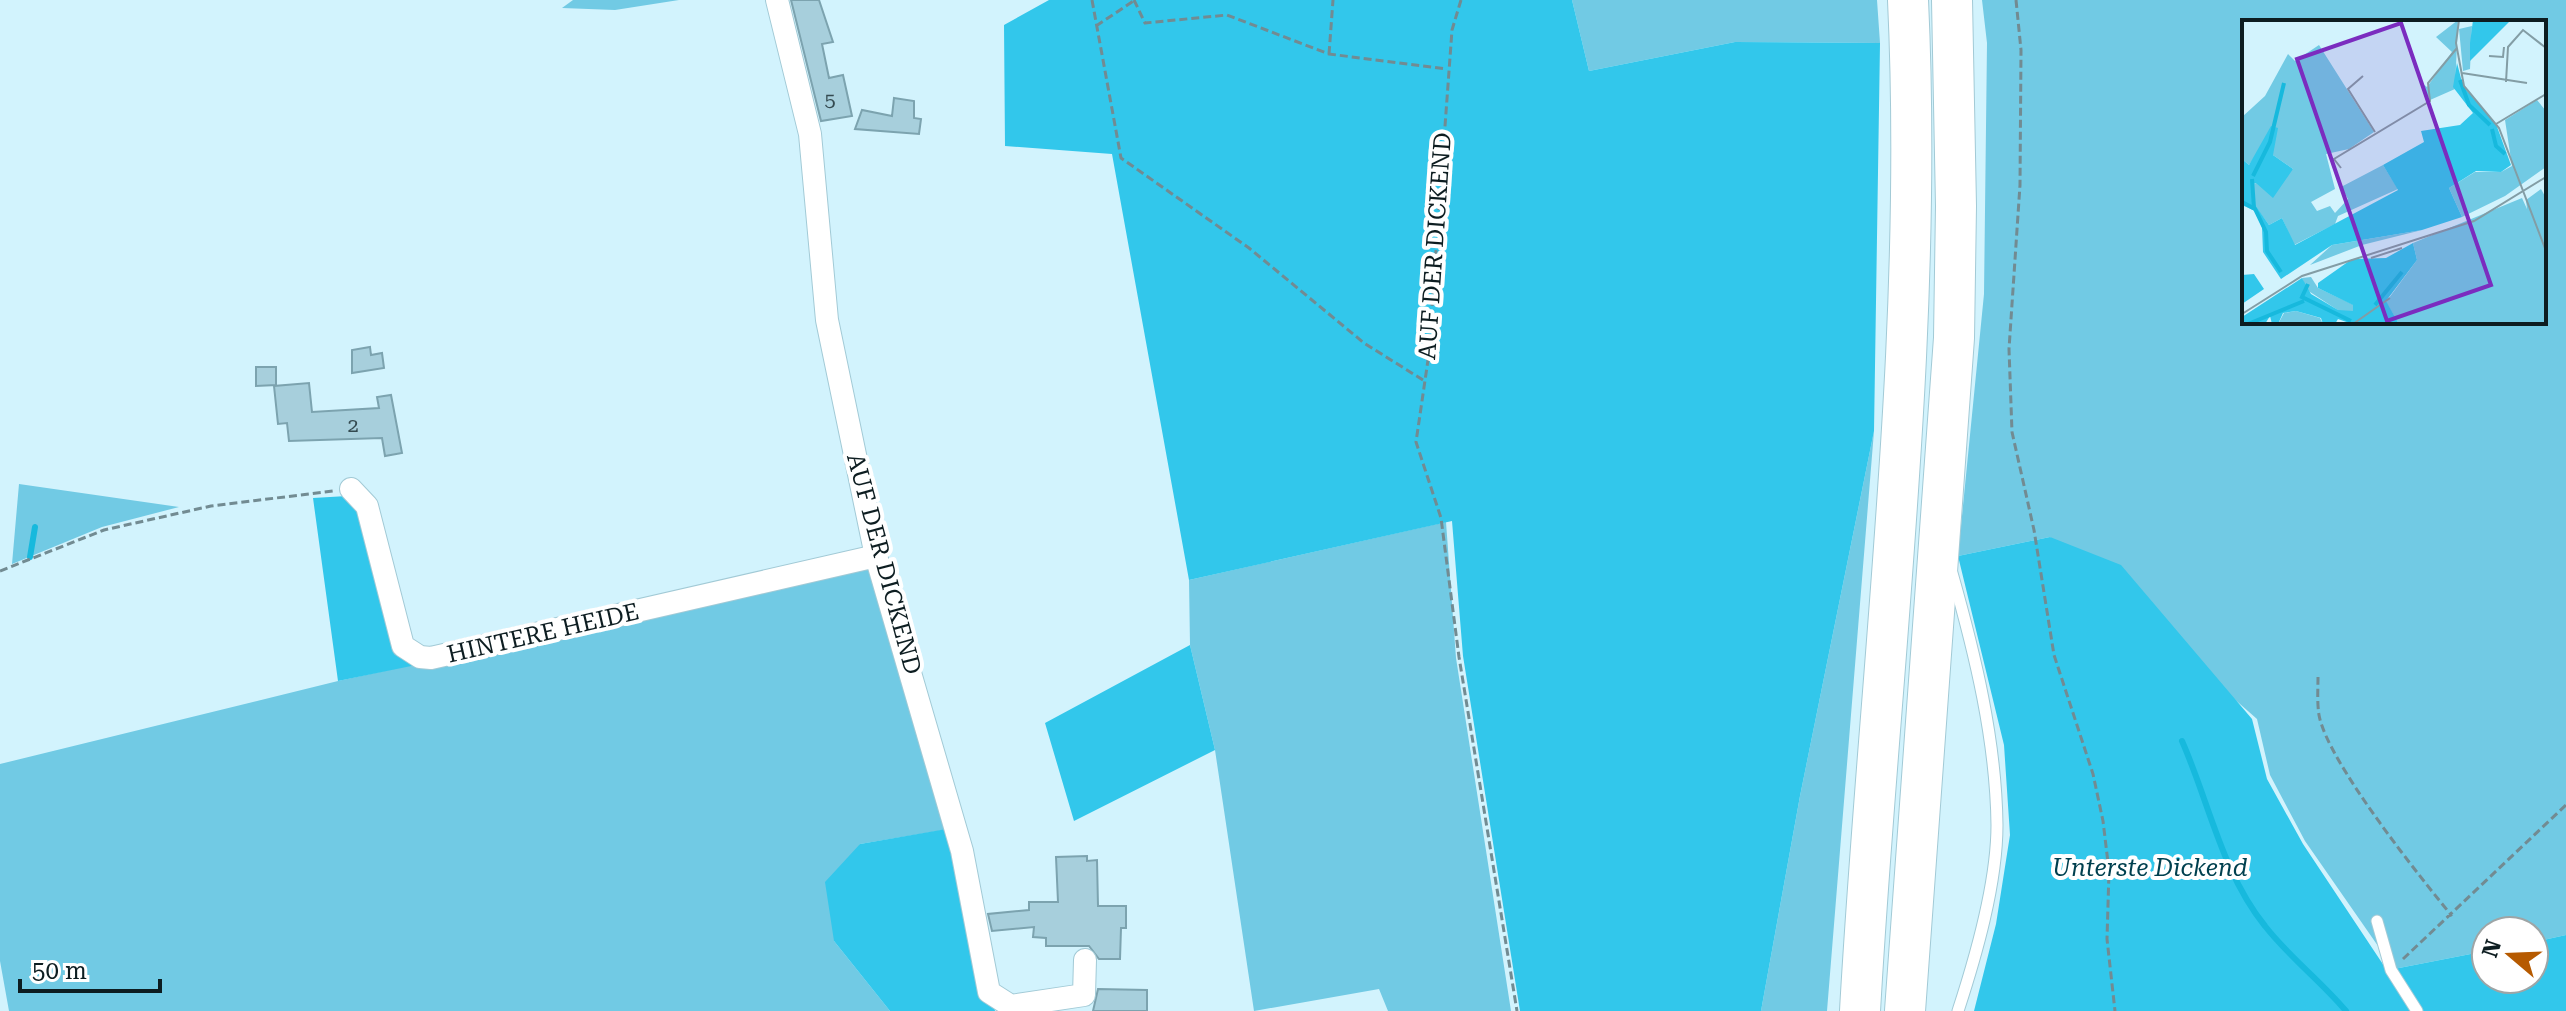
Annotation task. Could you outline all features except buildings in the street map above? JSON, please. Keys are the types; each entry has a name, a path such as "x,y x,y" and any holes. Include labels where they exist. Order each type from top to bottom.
{"highway":[{"path":"1860,1011 1894,587 1910,315 1913,199 1908,0"},
{"path":"1905,1011 1954,323 1956,206 1952,0"}],"street":[{"name":"AUF DER DICKEND","path":"777,0 810,134 827,320 876,556 962,851 989,992 1011,1006 1024,1008 1079,1004 1084,995 1085,960"},
{"name":"HINTERE HEIDE","path":"351,489 367,506 403,646 420,657 447,654 876,556"}],"lane":[{"path":"1941,532 1972,644 1990,743 1997,827 1985,915 1958,1011"},
{"path":"2377,921 2391,970 2417,1011"}],"path":[{"path":"1092,0 1121,158 1249,248 1364,343 1424,381"},
{"path":"1096,26 1134,0 1145,23 1227,15 1329,54 1448,69"},
{"path":"1329,54 1333,0"},
{"name":"AUF DER DICKEND","path":"1461,0 1452,30 1448,69 1424,381 1416,442 1441,518 1459,657 1517,1011"},
{"path":"2016,0 2021,50 2020,185 2009,349 2012,432 2034,530 2054,655 2093,774 2103,821 2109,871 2107,939 2115,1011"},
{"path":"0,571 104,530 211,506 351,489"},
{"path":"2318,677 2319,715 2327,735 2388,832 2452,916"},
{"path":"2391,970 2452,916 2566,805"}],"shaded area":[{"path":"573,0 679,0 615,10 562,8"},
{"path":"1572,0 1877,0 1880,43 1735,42 1589,71"},
{"path":"1982,0 2566,0 2566,935 2550,938 2550,915 2470,915 2470,954 2394,969 2305,841 2270,775 2257,719 2050,537 1958,556 1984,294 1987,43"},
{"path":"1874,431 1827,1011 1761,1011 1800,796"},
{"path":"19,484 179,507 102,527 12,564"},
{"path":"1446,522 1456,658 1511,1011 1388,1011 1379,989 1254,1011 1215,750 1190,645 1189,580"},
{"path":"873,564 950,829 860,844 834,941 890,1011 9,1011 0,961 0,764 338,681"}],"green space":[{"path":"1049,0 1572,0 1589,71 1735,42 1880,43 1874,431 1800,796 1761,1011 1520,1011 1463,656 1452,521 1189,580 1112,154 1005,146 1004,25"},
{"path":"347,496 358,504 421,664 338,681 313,498"},
{"name":"Unterste Dickend","path":"2050,537 2121,565 2252,719 2267,779 2303,844 2414,1011 1974,1011 1996,924 2010,835 2004,745 1958,556"},
{"path":"1190,645 1215,750 1074,821 1045,723"},
{"path":"958,827 995,1011 890,1011 834,941 825,882 860,844"},
{"path":"2566,935 2566,1011 2420,1011 2394,969 2470,954 2470,995 2550,995 2550,938"}],"waterway":[{"path":"30,557 35,527"},
{"path":"2182,741 2227,860 2250,905 2274,937 2346,1011"}]}
